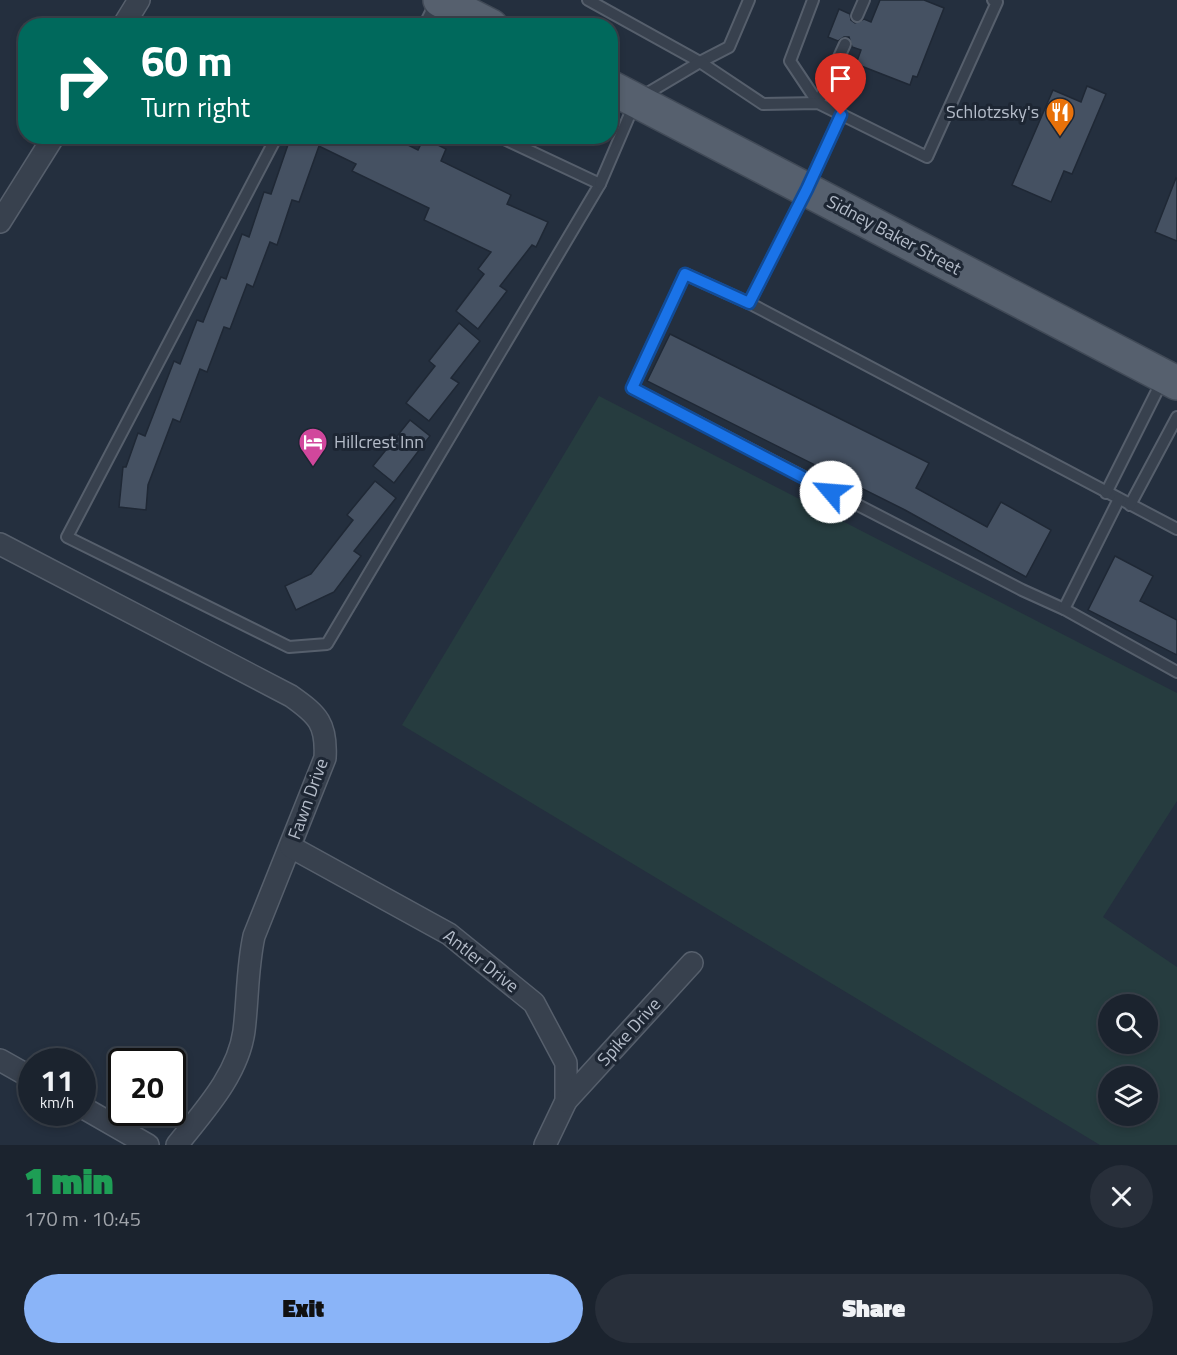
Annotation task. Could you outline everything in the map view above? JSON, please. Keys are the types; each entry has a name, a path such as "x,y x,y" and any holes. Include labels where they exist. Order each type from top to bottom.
{"main road":[{"path":"449,2 477,18"},
{"name":"Sidney Baker Street","path":"623,94 1171,380"}],"street":[{"path":"128,18 139,0"},
{"path":"0,222 49,144"},
{"name":"Fawn Drive","path":"0,544 246,672 316,714 327,739 326,758 254,936 247,965 243,1034 228,1077 177,1145"},
{"name":"Antler Drive","path":"291,847 449,934 534,1003 566,1063 566,1101 545,1145"},
{"name":"Spike Drive","path":"566,1101 692,963"},
{"path":"0,1060 18,1070"},
{"path":"96,1115 148,1145"}],"lane":[{"path":"588,0 700,62 763,104 818,103 927,157 997,2 993,0"},
{"path":"618,114 623,94 700,62 729,47 749,0"},
{"path":"813,0 790,61 818,103"},
{"path":"857,16 864,0"},
{"path":"432,18 449,2"},
{"path":"818,103 845,44"},
{"path":"749,303 807,189 841,115"},
{"path":"273,144 67,537 289,647 327,644 600,184 610,144"},
{"path":"515,144 600,184"},
{"path":"1177,529 749,303 685,274 632,388 1022,590 1064,609 1177,672"},
{"path":"1106,493 1171,380"},
{"path":"1130,505 1177,417"},
{"path":"1064,609 1119,499"}],"green space":[{"path":"599,396 1177,693 1177,801 1103,917 1177,967 1177,1145 1100,1145 402,725"}],"building":[{"path":"880,0 924,0 944,8 917,77 913,76 910,85 856,64 861,50 852,47 849,37 838,41 828,37 839,9 850,14 851,20 855,23 864,19 871,22"},
{"name":"Schlotzsky's","path":"1087,86 1106,94 1072,174 1064,171 1051,202 1012,185 1053,90 1081,102"},
{"path":"288,144 406,144 418,150 421,144 436,144 446,149 441,161 511,195 507,204 548,222 536,247 532,245 500,286 507,291 478,329 456,311 484,274 478,269 491,252 424,220 429,208 352,171 356,164 319,146 299,202 292,200 277,245 270,242 253,287 247,284 230,329 224,327 207,372 200,369 180,422 173,419 148,485 146,510 119,507 123,467 126,467 138,433 145,436 174,361 180,364 197,320 203,322 221,277 226,279 242,234 249,237 264,192 271,194"},
{"path":"1177,179 1177,241 1155,232"},
{"path":"459,323 480,341 451,378 459,383 429,421 406,403 435,366 429,361"},
{"path":"670,334 929,463 916,488 987,527 1001,502 1051,530 1026,577 905,510 647,381"},
{"path":"410,420 430,436 394,483 373,466"},
{"path":"375,481 396,498 354,551 361,556 334,592 296,610 285,586 311,574 353,520 347,515"},
{"path":"1115,556 1153,576 1140,601 1177,620 1177,655 1088,610"}],"place":[{"name":"Schlotzsky's","path":"1060,138"},
{"name":"Hillcrest Inn","path":"313,468"}],"route":[{"path":"831,492 632,388 685,274 749,303 807,189 841,115"}]}
